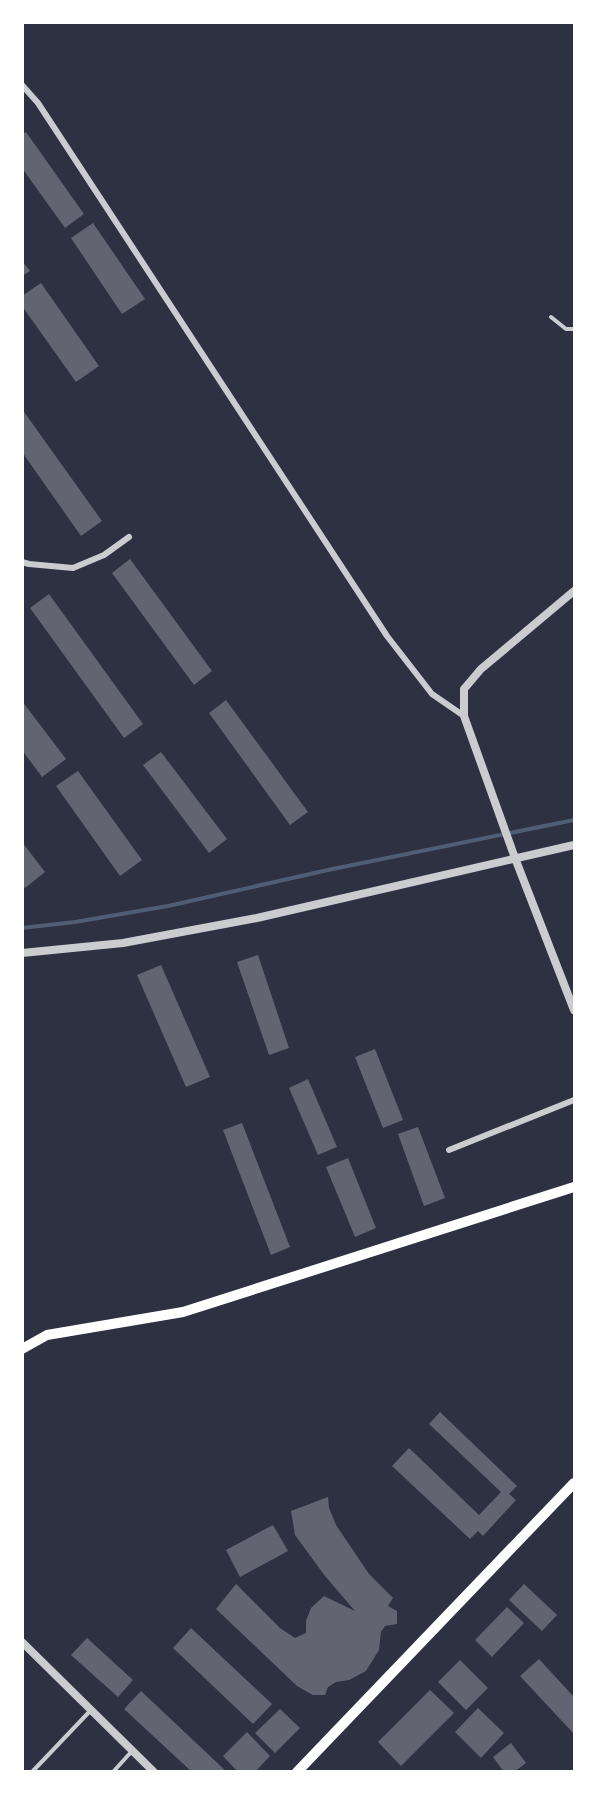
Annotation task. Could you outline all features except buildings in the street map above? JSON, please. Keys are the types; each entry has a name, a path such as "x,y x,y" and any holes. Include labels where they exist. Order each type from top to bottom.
{"main road":[{"path":"22,1348 47,1335 183,1312 574,1187"},
{"path":"297,1772 574,1483"}],"street":[{"path":"22,85 38,103 387,636 432,694 464,716"},
{"path":"22,562 73,568 105,555 129,537"},
{"path":"574,591 481,669 464,689 464,716 509,843 574,1010"},
{"path":"22,953 123,943 257,918 574,845"},
{"path":"449,1150 574,1100"},
{"path":"22,1642 154,1772"}],"lane":[{"path":"551,317 566,328 574,329"},
{"path":"33,1772 91,1710"},
{"path":"113,1772 133,1750"}],"waterway":[{"path":"22,928 75,922 168,906 328,870 574,820"}]}
